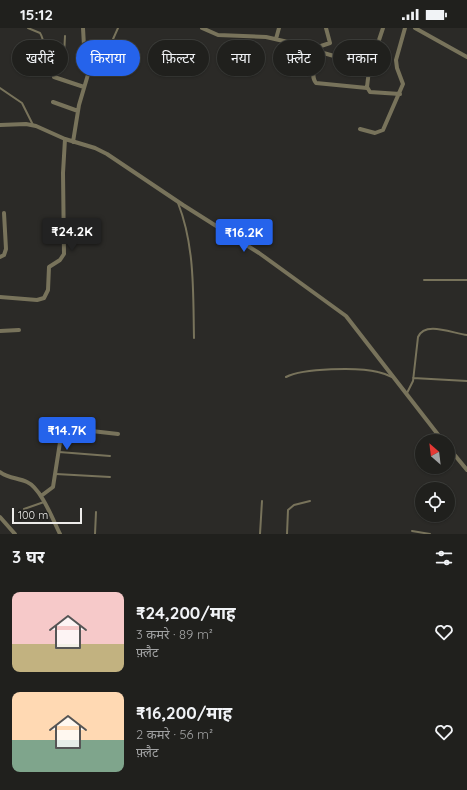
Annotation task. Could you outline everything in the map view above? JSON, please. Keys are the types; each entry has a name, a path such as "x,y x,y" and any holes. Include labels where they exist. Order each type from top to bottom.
{"street":[{"path":"73,142 78,111 92,58 84,46 83,28"},
{"path":"202,28 218,35 254,35 279,40"},
{"path":"276,39 279,28"},
{"path":"325,46 329,44 326,28"},
{"path":"379,40 383,28"},
{"path":"360,129 375,133 380,132 400,94 403,80 397,68 396,60 405,28"},
{"path":"415,28 467,57"},
{"path":"314,76 316,83 367,88 370,92 374,93 400,94"},
{"path":"367,88 368,76"},
{"path":"54,77 84,87"},
{"path":"53,102 78,111"},
{"path":"0,125 26,124 73,142 95,148 107,154 259,253 346,316 437,434"},
{"path":"0,297 37,300 44,298 48,290 49,267 60,260 64,254 63,173 65,139"},
{"path":"0,257 4,255 6,249 4,213"},
{"path":"0,331 19,330"},
{"path":"41,496 53,488 61,436 64,431 69,429 118,434"},
{"path":"455,455 467,470"},
{"path":"0,472 31,484 41,496 60,534"},
{"path":"0,517 15,534"}],"lane":[{"path":"28,28 40,33 46,57 52,60 62,59 64,56 65,36"},
{"path":"113,40 118,28"},
{"path":"0,88 22,103 34,126"},
{"path":"177,201 187,229 192,264 194,338"},
{"path":"424,280 467,280"},
{"path":"406,394 413,378 417,343 421,332 428,329 467,335"},
{"path":"286,377 296,373 309,371 350,369 378,372 395,378"},
{"path":"413,378 467,381"},
{"path":"59,452 110,456"},
{"path":"56,474 110,477"},
{"path":"260,534 262,501"},
{"path":"288,534 288,510 294,505 310,501"},
{"path":"24,509 44,502"},
{"path":"95,534 96,512"},
{"path":"412,531 430,534"}]}
